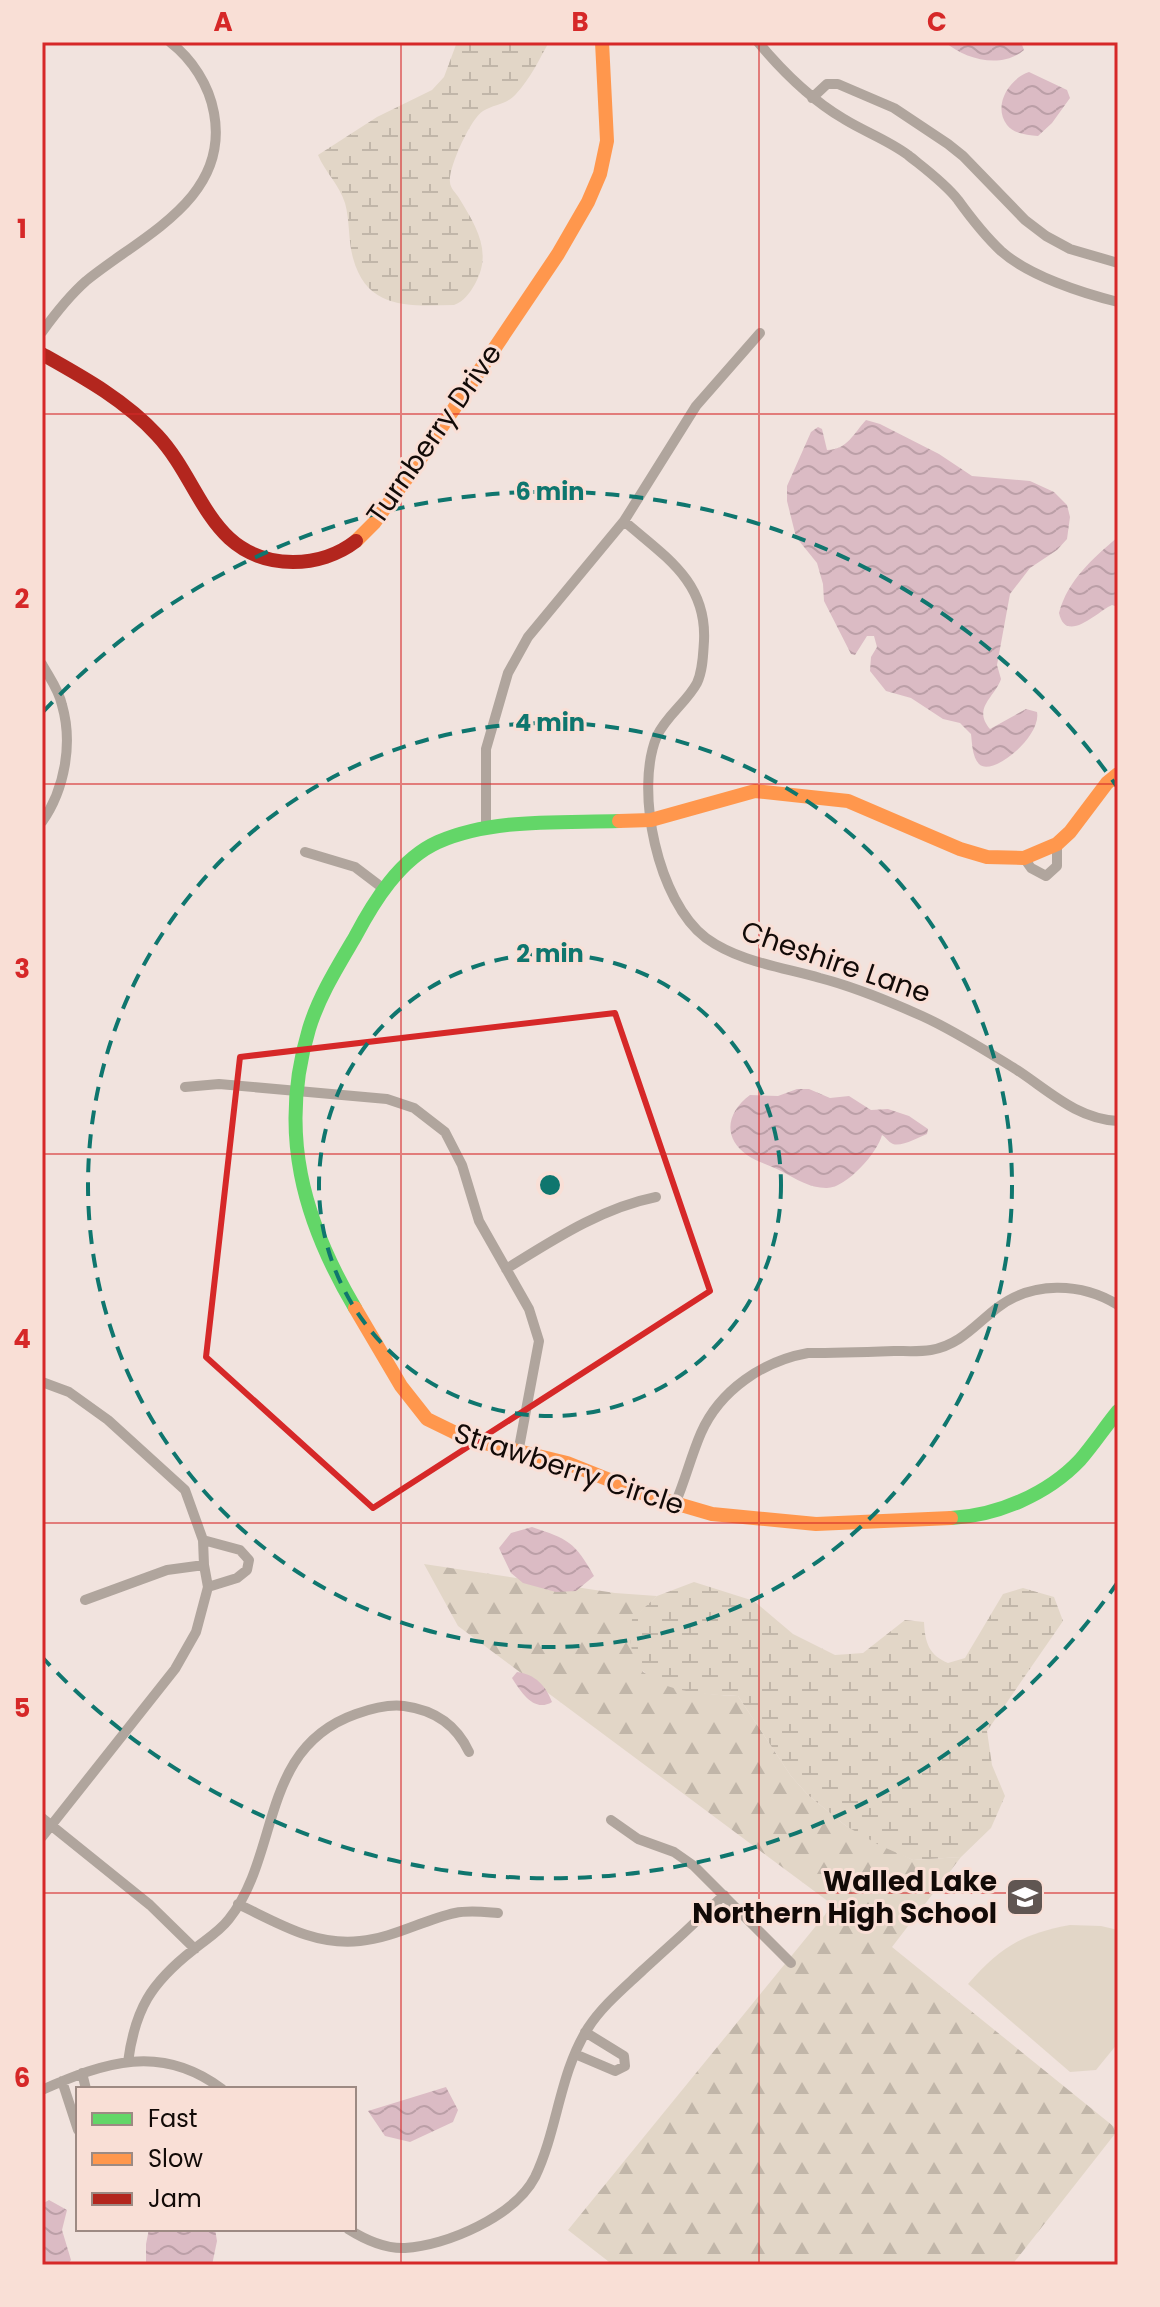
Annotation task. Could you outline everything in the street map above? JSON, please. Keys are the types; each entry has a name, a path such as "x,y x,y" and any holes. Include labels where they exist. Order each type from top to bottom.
{"street":[{"path":"42,332 59,308 86,282 180,209 194,195 209,170 217,127 212,102 205,83 170,42"},
{"name":"Turnberry Drive","path":"42,354 113,397 162,439 209,520 231,540 252,553 281,562 307,562 330,557 354,543 392,497 510,326 589,204 602,170 608,136 602,42"},
{"path":"758,42 812,98 846,121 908,155 956,198 983,232 1016,262 1059,283 1118,302"},
{"path":"812,98 827,84 838,84 894,108 963,156 1025,220 1046,236 1070,249 1118,263"},
{"path":"486,828 486,749 508,673 528,637 624,521 696,406 760,333"},
{"name":"Cheshire Lane","path":"624,521 686,577 703,615 705,630 699,679 659,731 651,752 648,783 651,820 666,883 688,920 723,949 744,958 872,994 943,1026 1079,1111 1118,1121"},
{"path":"42,664 63,705 67,756 50,810 42,822"},
{"name":"Strawberry Circle","path":"1118,774 1057,844 1024,858 987,857 960,849 848,801 755,791 651,820 486,828 435,843 407,864 384,889 322,996 309,1028 301,1062 295,1117 300,1180 313,1225 330,1266 401,1386 427,1419 468,1439 581,1467 675,1504 712,1514 816,1524 975,1517 1010,1506 1059,1479 1079,1461 1118,1411"},
{"name":"Strawberry Circle","path":"1024,858 1031,868 1046,876 1057,866 1057,844"},
{"path":"305,852 355,867 384,889"},
{"path":"185,1087 219,1084 387,1099 414,1108 445,1132 462,1165 479,1221 529,1309 539,1341 518,1453"},
{"path":"506,1269 615,1208 656,1197"},
{"path":"675,1504 702,1432 714,1411 733,1389 771,1364 789,1356 808,1353 930,1350 966,1337 1006,1302 1041,1290 1079,1288 1106,1297 1118,1305"},
{"path":"42,1382 69,1392 108,1420 185,1490 203,1540 208,1587 196,1632 175,1669 46,1821 42,1837"},
{"path":"203,1540 240,1550 249,1560 247,1570 237,1578 208,1587"},
{"path":"85,1600 167,1570 204,1565"},
{"path":"128,2062 132,2031 150,1991 230,1918 254,1874 280,1786 316,1738 340,1720 369,1709 399,1705 427,1710 447,1722 463,1739 469,1752"},
{"path":"611,1820 638,1839 674,1852 694,1866 791,1963"},
{"path":"46,1821 172,1923 195,1949"},
{"path":"352,2231 382,2245 402,2249 437,2243 466,2232 504,2210 533,2180 566,2073 585,2032 618,1993 724,1895"},
{"path":"238,1904 278,1925 310,1937 359,1942 456,1913 498,1913"},
{"path":"575,2054 615,2071 625,2066 624,2056 585,2032"},
{"path":"42,2090 82,2073 128,2062 151,2061 182,2066 219,2087"},
{"path":"82,2073 86,2087"},
{"path":"62,2081 76,2124"}],"highlighted area":[{"path":"615,1013 710,1291 373,1508 206,1357 240,1057"}],"green space":[{"path":"457,42 549,42 516,94 478,115 456,155 450,175 451,186 476,229 482,250 480,272 473,287 454,305 392,301 379,296 360,275 351,251 345,203 318,155 377,117 432,90 444,77"},
{"path":"424,1564 615,1593 657,1596 632,1620 643,1672 689,1690 738,1696 791,1776 808,1795 846,1826 913,1860 961,1857 892,1947 1118,2130 1012,2265 613,2265 568,2230 833,1905 458,1626"},
{"path":"694,1582 754,1601 793,1634 835,1655 863,1653 905,1620 924,1622 929,1647 948,1663 965,1658 1003,1594 1023,1588 1054,1597 1063,1621 987,1731 992,1765 1005,1796 991,1828 961,1857 913,1860 879,1845 846,1826 808,1795 791,1776 738,1696 689,1692 658,1682 645,1673 636,1661 631,1645 632,1619 657,1596"},
{"path":"1070,1925 1118,1930 1118,2043 1096,2070 1070,2072 968,1984 991,1960 1013,1944 1038,1933"}],"water":[{"path":"945,42 1021,42 1024,50 1005,59 984,60 963,54"},
{"path":"1029,72 1067,90 1070,98 1038,136 1021,134 1010,128 1001,109 1010,86"},
{"path":"866,420 939,454 972,476 1030,481 1054,492 1067,505 1070,517 1067,539 1057,550 1030,568 1010,594 997,665 1001,679 986,703 983,715 990,729 1026,709 1037,712 1032,732 1024,743 994,765 985,767 979,764 971,734 960,723 943,719 911,698 886,691 870,671 871,657 877,647 874,636 867,636 855,655 851,654 824,601 817,563 796,537 787,501 787,486 811,432 818,427 822,429 827,450 834,449 850,440"},
{"path":"1118,537 1118,607 1112,605 1083,623 1068,626 1059,613 1068,590 1090,562"},
{"path":"797,1089 809,1089 830,1098 849,1096 871,1110 888,1109 909,1116 928,1129 927,1134 897,1145 882,1135 868,1160 843,1183 826,1188 809,1185 747,1155 734,1140 730,1125 736,1109 750,1095 778,1096"},
{"path":"532,1527 569,1543 594,1576 576,1591 556,1592 523,1583 511,1573 499,1548 511,1533"},
{"path":"517,1672 539,1682 552,1702 539,1705 529,1699 512,1678"},
{"path":"446,2087 458,2110 453,2122 410,2142 385,2136 368,2111"},
{"path":"49,2200 67,2210 62,2230 71,2260 67,2265 42,2265 42,2204"},
{"path":"149,2231 215,2231 217,2241 212,2265 146,2265"}],"traffic: fast":[{"path":"355,1308 337,1275 309,1208 296,1139 300,1067 313,1017 329,982 389,882 424,849 459,834 504,825 619,821"},
{"path":"951,1518 1004,1508 1053,1483 1080,1460 1118,1411"}],"traffic: slow":[{"path":"356,541 374,523 412,471 558,254 588,202 600,174 607,141 602,42"},
{"path":"619,821 651,820 755,791 848,801 960,849 987,857 1024,858 1057,844 1118,774"},
{"path":"355,1308 401,1386 427,1419 468,1439 567,1463 647,1495 712,1514 816,1524 951,1518"}],"traffic: jam":[{"path":"42,354 103,390 145,422 173,454 211,516 225,534 243,549 265,558 301,562 334,554 356,541"}],"place":[{"name":"Walled Lake Northern High School","path":"1025,1897"}]}
